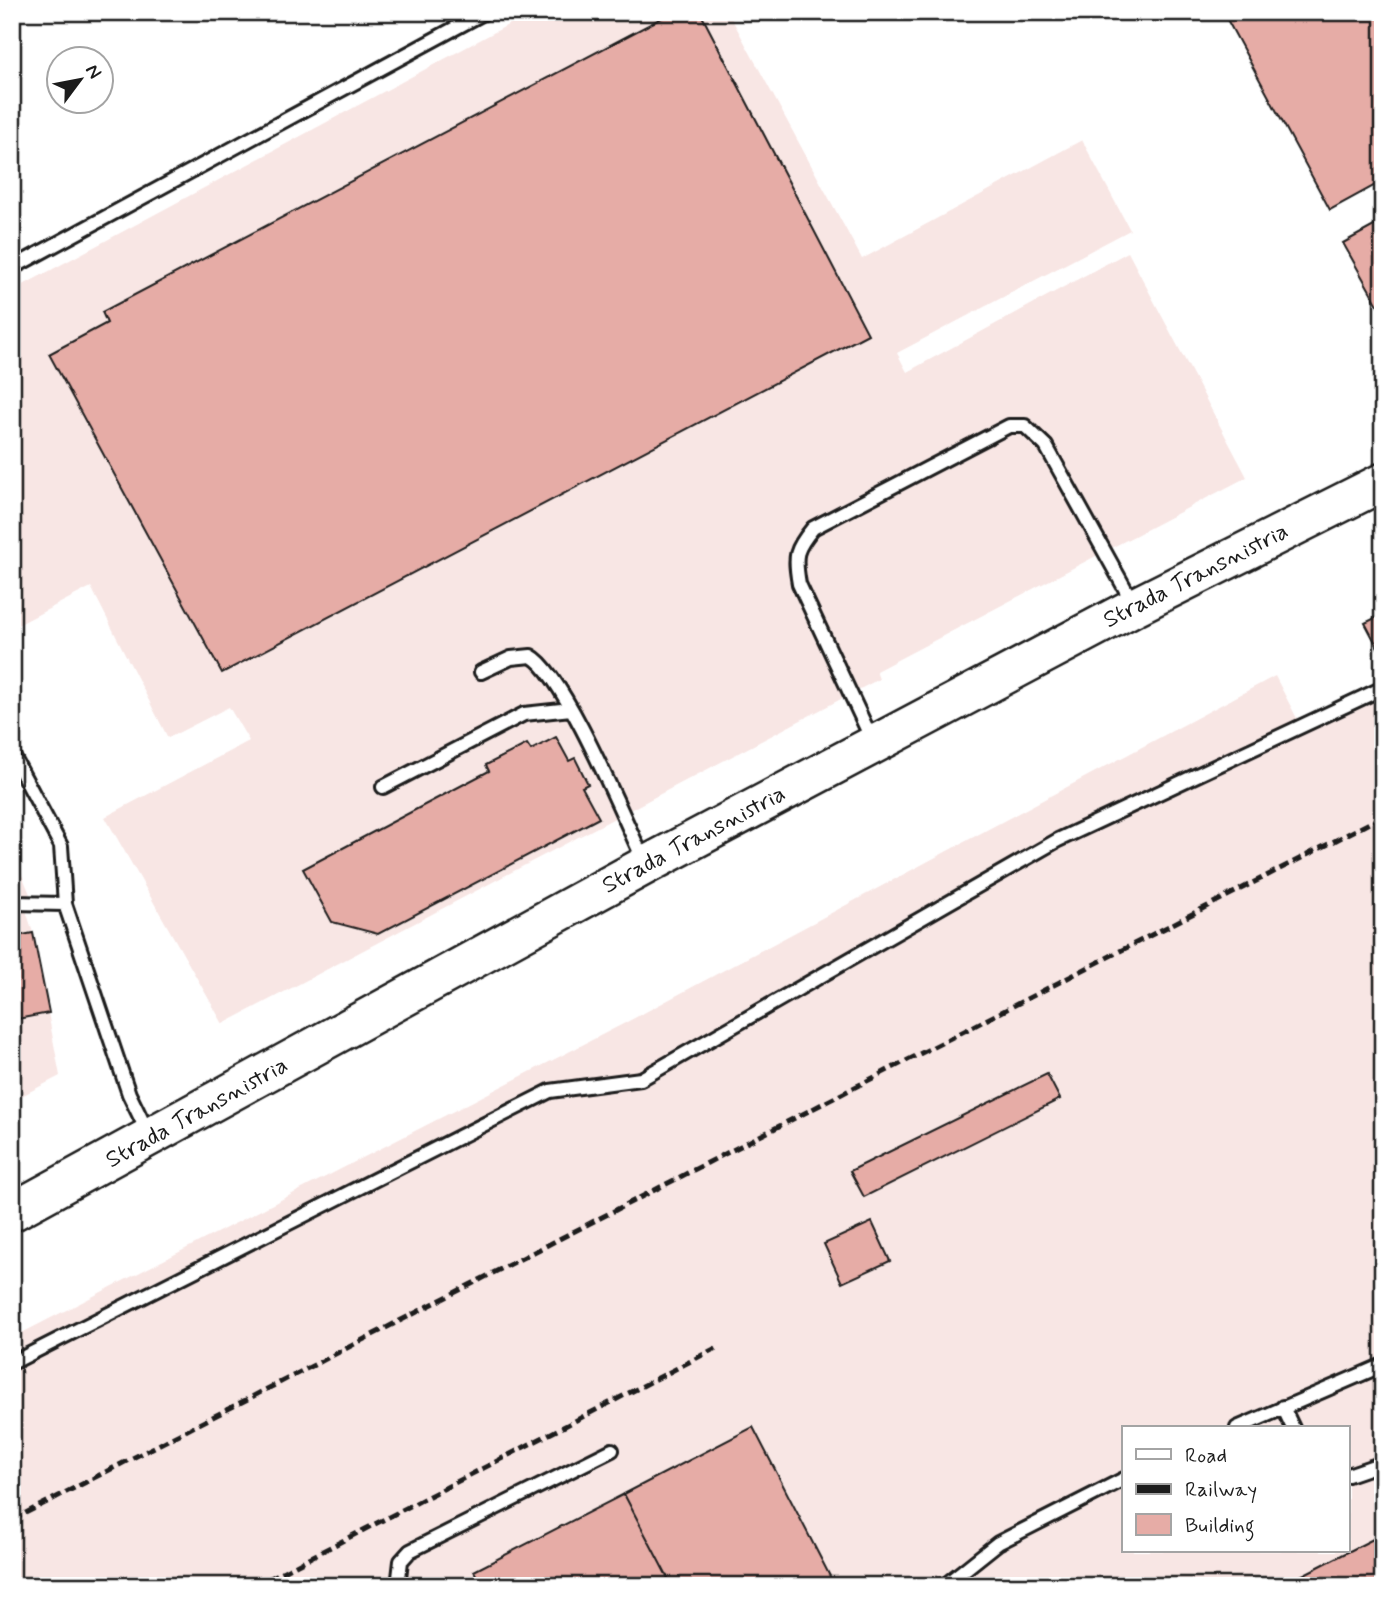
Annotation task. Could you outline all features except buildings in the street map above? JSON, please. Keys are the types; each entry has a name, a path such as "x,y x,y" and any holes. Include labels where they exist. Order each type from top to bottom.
{"street":[{"name":"Strada Transnistria","path":"12,1212 646,865 1134,607 1383,482"}],"lane":[{"path":"12,268 485,12"},
{"path":"874,744 799,584 797,547 813,528 1009,426 1025,426 1046,446 1134,607"},
{"path":"481,672 511,658 531,656 547,668 571,709 646,865"},
{"path":"12,1363 550,1091 641,1079 1058,840 1383,688"},
{"path":"383,787 524,714 571,709"},
{"path":"12,754 61,846 65,904 129,1094 151,1138"},
{"path":"12,903 65,904"},
{"path":"1241,1426 1383,1365"},
{"path":"1283,1407 1292,1426"},
{"path":"398,1586 401,1561 410,1551 612,1450"},
{"path":"1350,1474 1383,1463"},
{"path":"944,1586 998,1543 1122,1480"}],"shaded area":[{"path":"532,12 728,12 862,259 1082,140 1130,230 897,353 907,372 1128,252 1247,477 876,671 879,679 223,1024 105,817 249,741 229,707 168,738 91,587 12,628 12,291"},
{"path":"1275,676 1302,728 1383,694 1383,1586 12,1586 12,1338 625,1023"},
{"path":"12,851 30,894 22,897 33,933 60,1076 12,1101"}],"railway":[{"path":"12,1520 1383,816"},
{"path":"255,1586 716,1348"}]}
